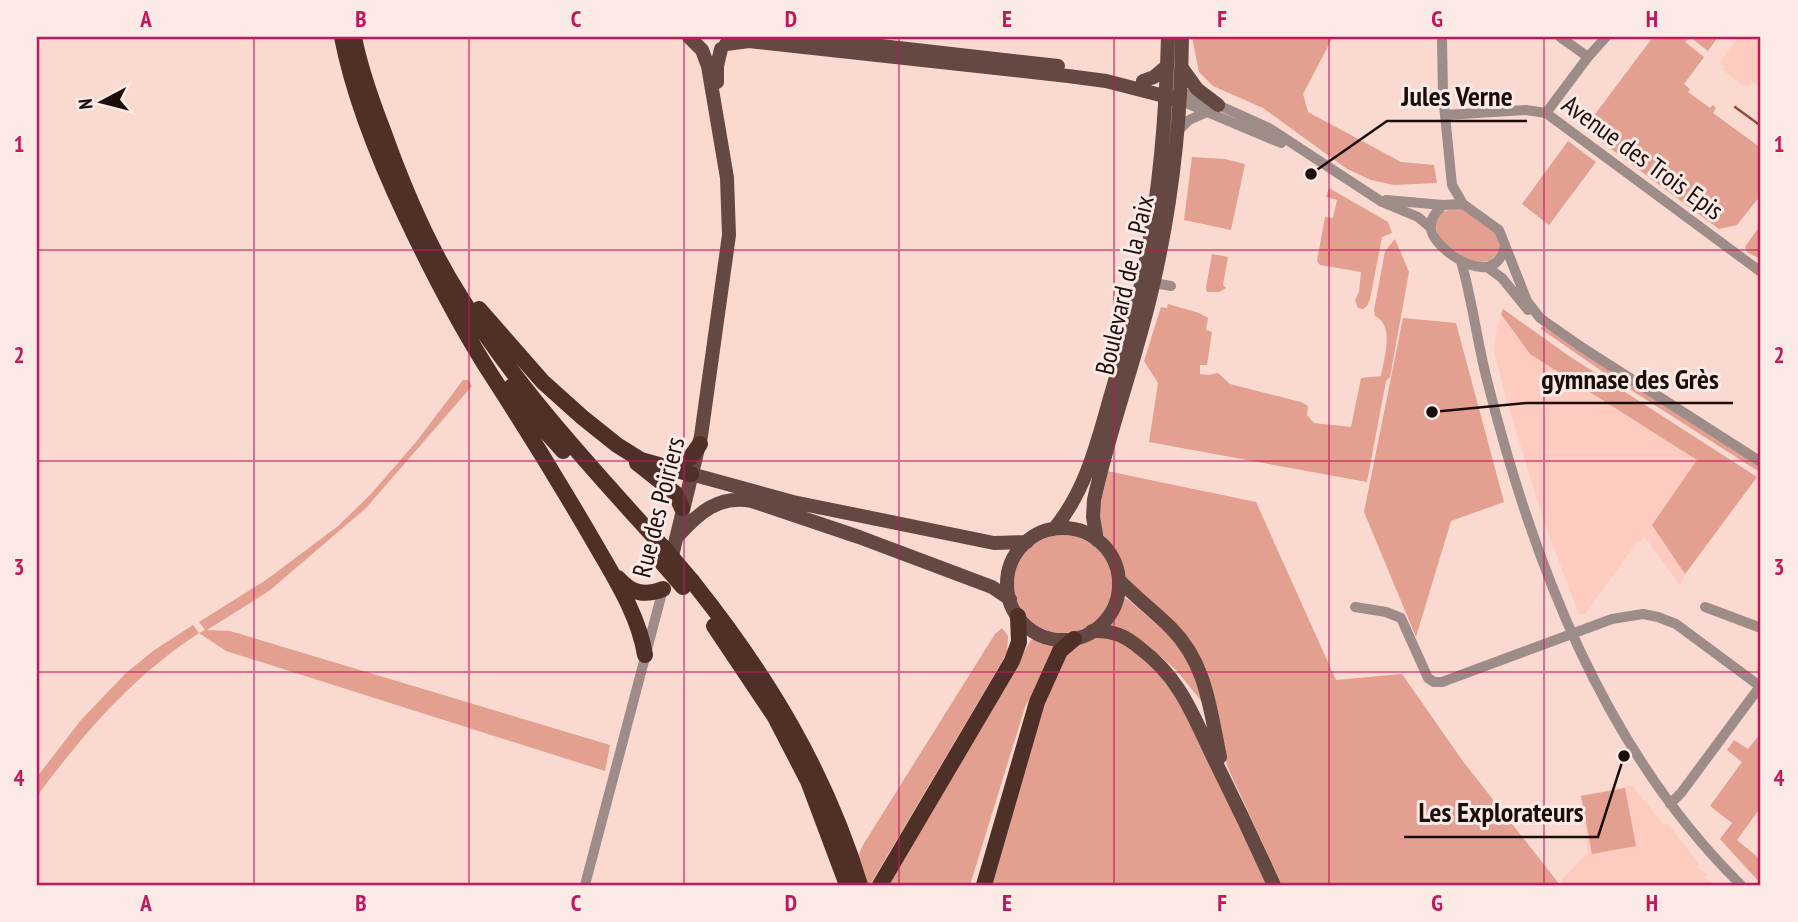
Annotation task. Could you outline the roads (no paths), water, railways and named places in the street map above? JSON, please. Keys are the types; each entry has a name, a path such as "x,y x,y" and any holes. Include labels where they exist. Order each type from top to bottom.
{"highway":[{"path":"342,37 361,107 386,173 426,260 455,317 532,437 606,563 636,621 645,655"},
{"path":"354,37 395,166 459,295 499,355 567,440 688,585 735,634 786,713 818,773 847,843 860,885"},
{"path":"359,37 390,138 446,258 482,314 543,382 582,418 675,493 682,508"},
{"path":"426,260 472,334 536,421 660,552"},
{"path":"667,468 690,458 699,444"},
{"path":"617,445 641,460 691,474"},
{"path":"606,563 626,587 635,592 651,593 663,589"},
{"path":"688,585 775,717 808,781 847,885"},
{"path":"880,885 1012,661 1019,642 1018,616"},
{"path":"984,885 1037,702 1060,651 1074,639"}],"main road":[{"path":"802,37 1046,65 1173,94"},
{"path":"1054,529 1074,501 1089,467 1138,297 1152,228 1163,120 1173,94 1174,67 1182,37"},
{"path":"694,41 710,52 726,43 749,41 1141,85 1174,67"},
{"path":"694,41 708,66 720,132"},
{"path":"720,132 716,70 726,43"},
{"path":"1168,44 1174,67 1212,108"},
{"path":"1141,85 1163,120"},
{"name":"Boulevard de la Paix","path":"1097,540 1093,517 1094,500 1154,283 1170,199 1179,135 1173,94"},
{"name":"Rue des Poiriers","path":"663,589 699,444 712,371 729,235 729,201 720,132"},
{"path":"699,444 708,470 733,486"},
{"path":"691,474 793,502 994,543 1027,542"},
{"path":"677,537 698,514 713,505 734,499 752,501 794,513 992,587 1010,600"},
{"path":"1119,580 1115,605 1106,620 1093,631 1074,639 1060,640 1033,631 1018,616 1010,600 1008,584 1010,568 1017,554 1037,535 1054,529 1077,530 1097,540 1112,558 1119,580 1137,600 1170,627 1191,656 1212,708 1218,750 1227,782"},
{"path":"1093,631 1108,631 1123,636 1163,666 1186,698 1274,885"}],"street":[{"path":"1441,37 1452,185 1463,204 1499,230 1527,301 1541,318"},
{"path":"1560,37 1588,57"},
{"path":"1546,113 1606,37"},
{"path":"1168,44 1173,94 1269,128 1371,196 1388,206 1418,217 1431,228 1437,243 1461,261 1484,267 1502,278 1523,306 1594,355 1761,460"},
{"path":"1179,135 1193,117 1212,108"},
{"name":"Avenue des Trois Epis","path":"1445,115 1526,110 1546,113 1761,272"},
{"path":"1431,228 1434,215 1443,205 1452,185"},
{"path":"1371,196 1392,201 1463,204"},
{"path":"1467,287 1471,275 1499,258 1504,245"},
{"path":"1461,261 1487,380 1514,477 1572,635 1608,707 1670,804 1702,844 1741,885"},
{"path":"1154,283 1171,286"},
{"name":"Rue des Poiriers","path":"585,885 663,589"},
{"path":"1355,607 1386,612 1401,618 1428,678 1434,682 1442,682 1612,619 1637,615 1665,618 1686,631 1761,686 1670,804"},
{"path":"1704,607 1761,628"}],"waterway":[{"path":"1735,107 1761,126"}],"place":[{"name":"Jules Verne","path":"1311,174"},
{"name":"gymnase des Grès","path":"1432,412"},
{"name":"Les Explorateurs","path":"1624,756"}]}
